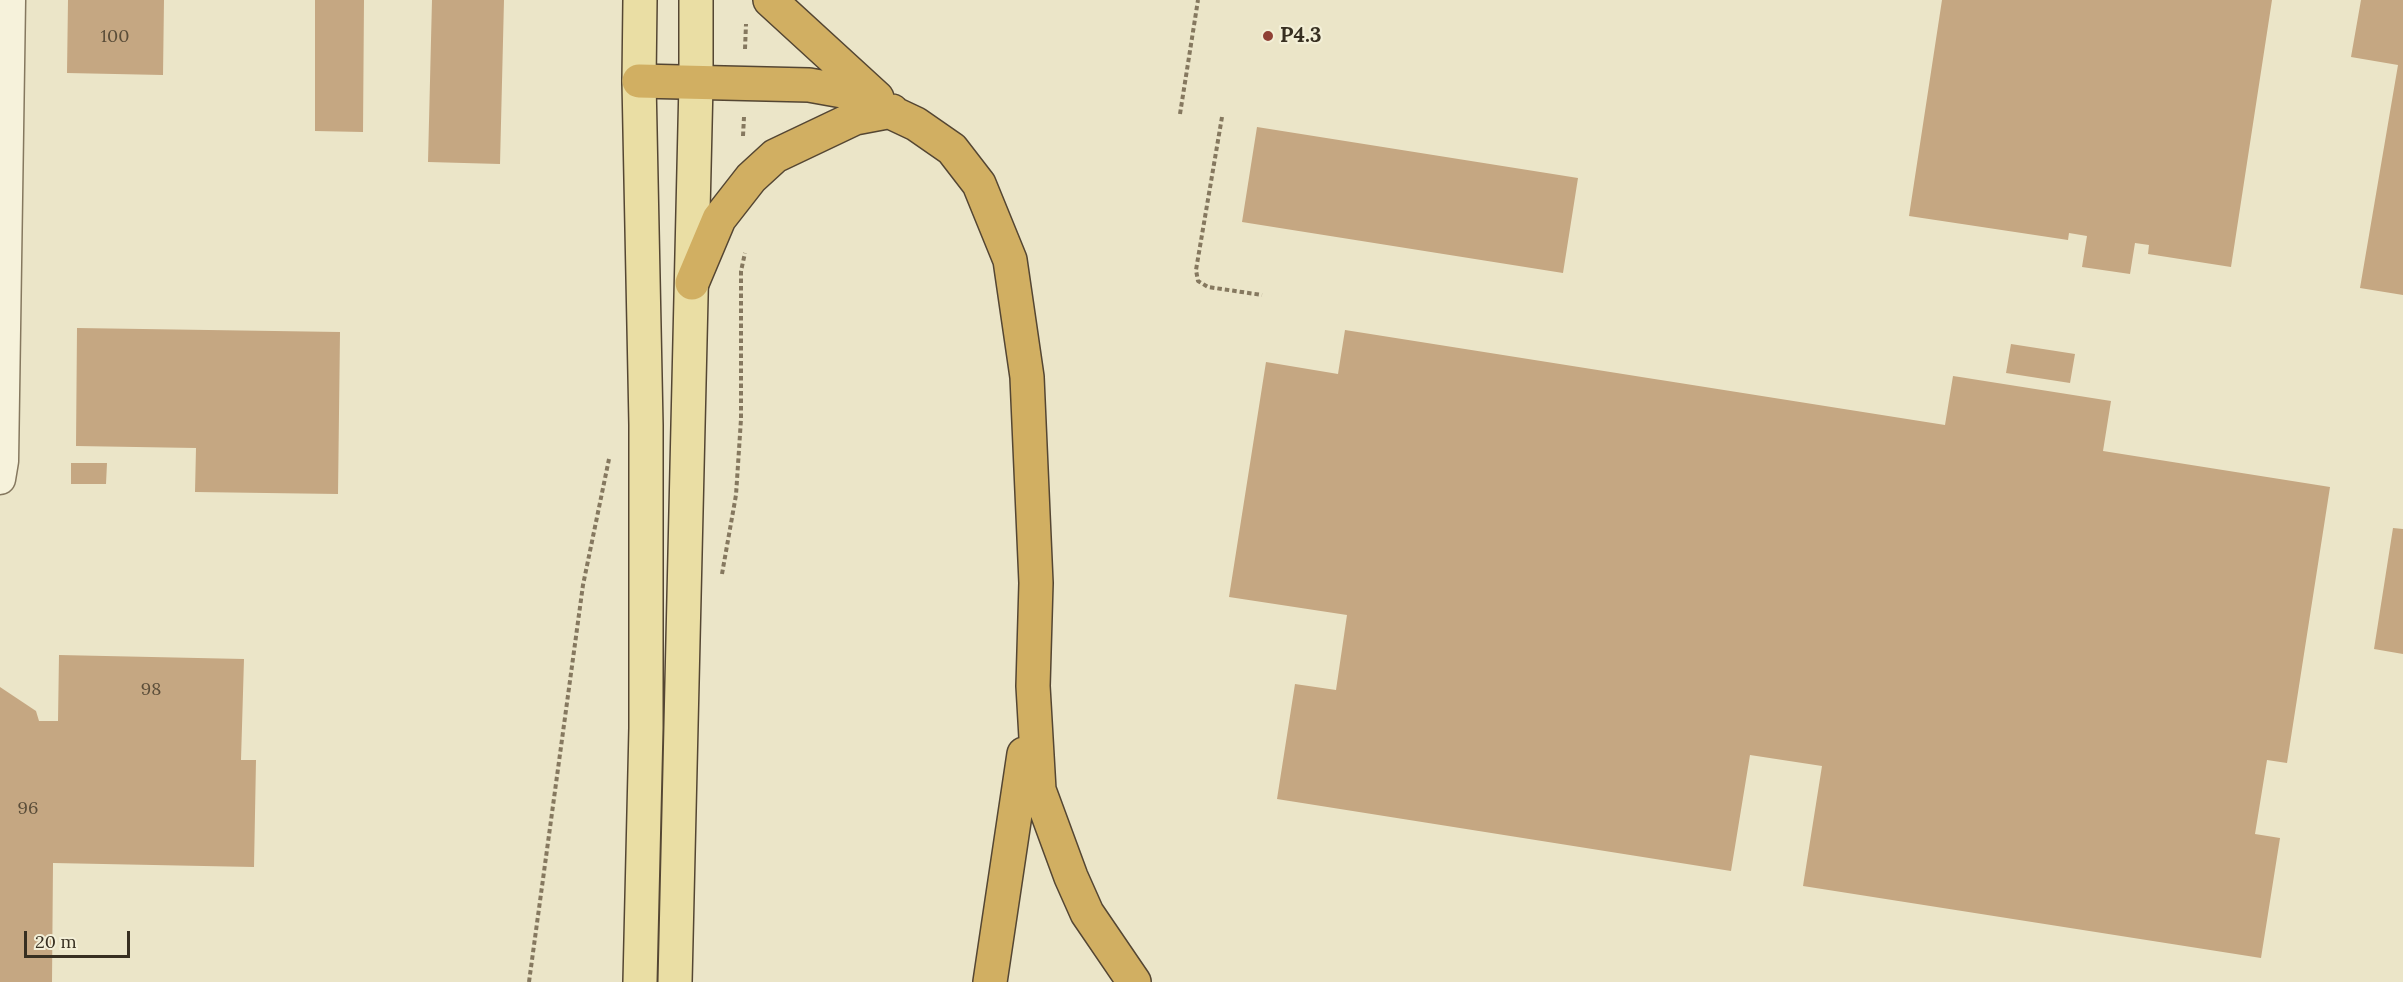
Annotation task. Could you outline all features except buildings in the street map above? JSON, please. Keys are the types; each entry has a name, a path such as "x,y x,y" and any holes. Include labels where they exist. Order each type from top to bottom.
{"highway":[{"path":"758,6 892,111"},
{"path":"639,81 810,85 848,92 916,124 952,149 979,184 1010,260 1027,377 1036,584 1033,686 1039,790 1071,877 1087,913 1134,982"},
{"path":"692,283 719,219 751,178 775,156 855,118 892,111"},
{"path":"990,982 1033,686"}],"main road":[{"path":"640,0 639,81 646,425 646,728 640,982"},
{"path":"675,982 692,283 696,0"}],"street":[{"path":"0,479 3,461 10,0"}],"path":[{"path":"1180,114 1198,0"},
{"path":"751,178 743,160 744,84 758,6"},
{"path":"1222,117 1196,270 1198,281 1208,287 1262,295"},
{"path":"721,579 736,495 741,419 741,271 745,251"},
{"path":"530,982 583,585 610,454"}],"place":[{"name":"P4.3","path":"1268,36"}]}
